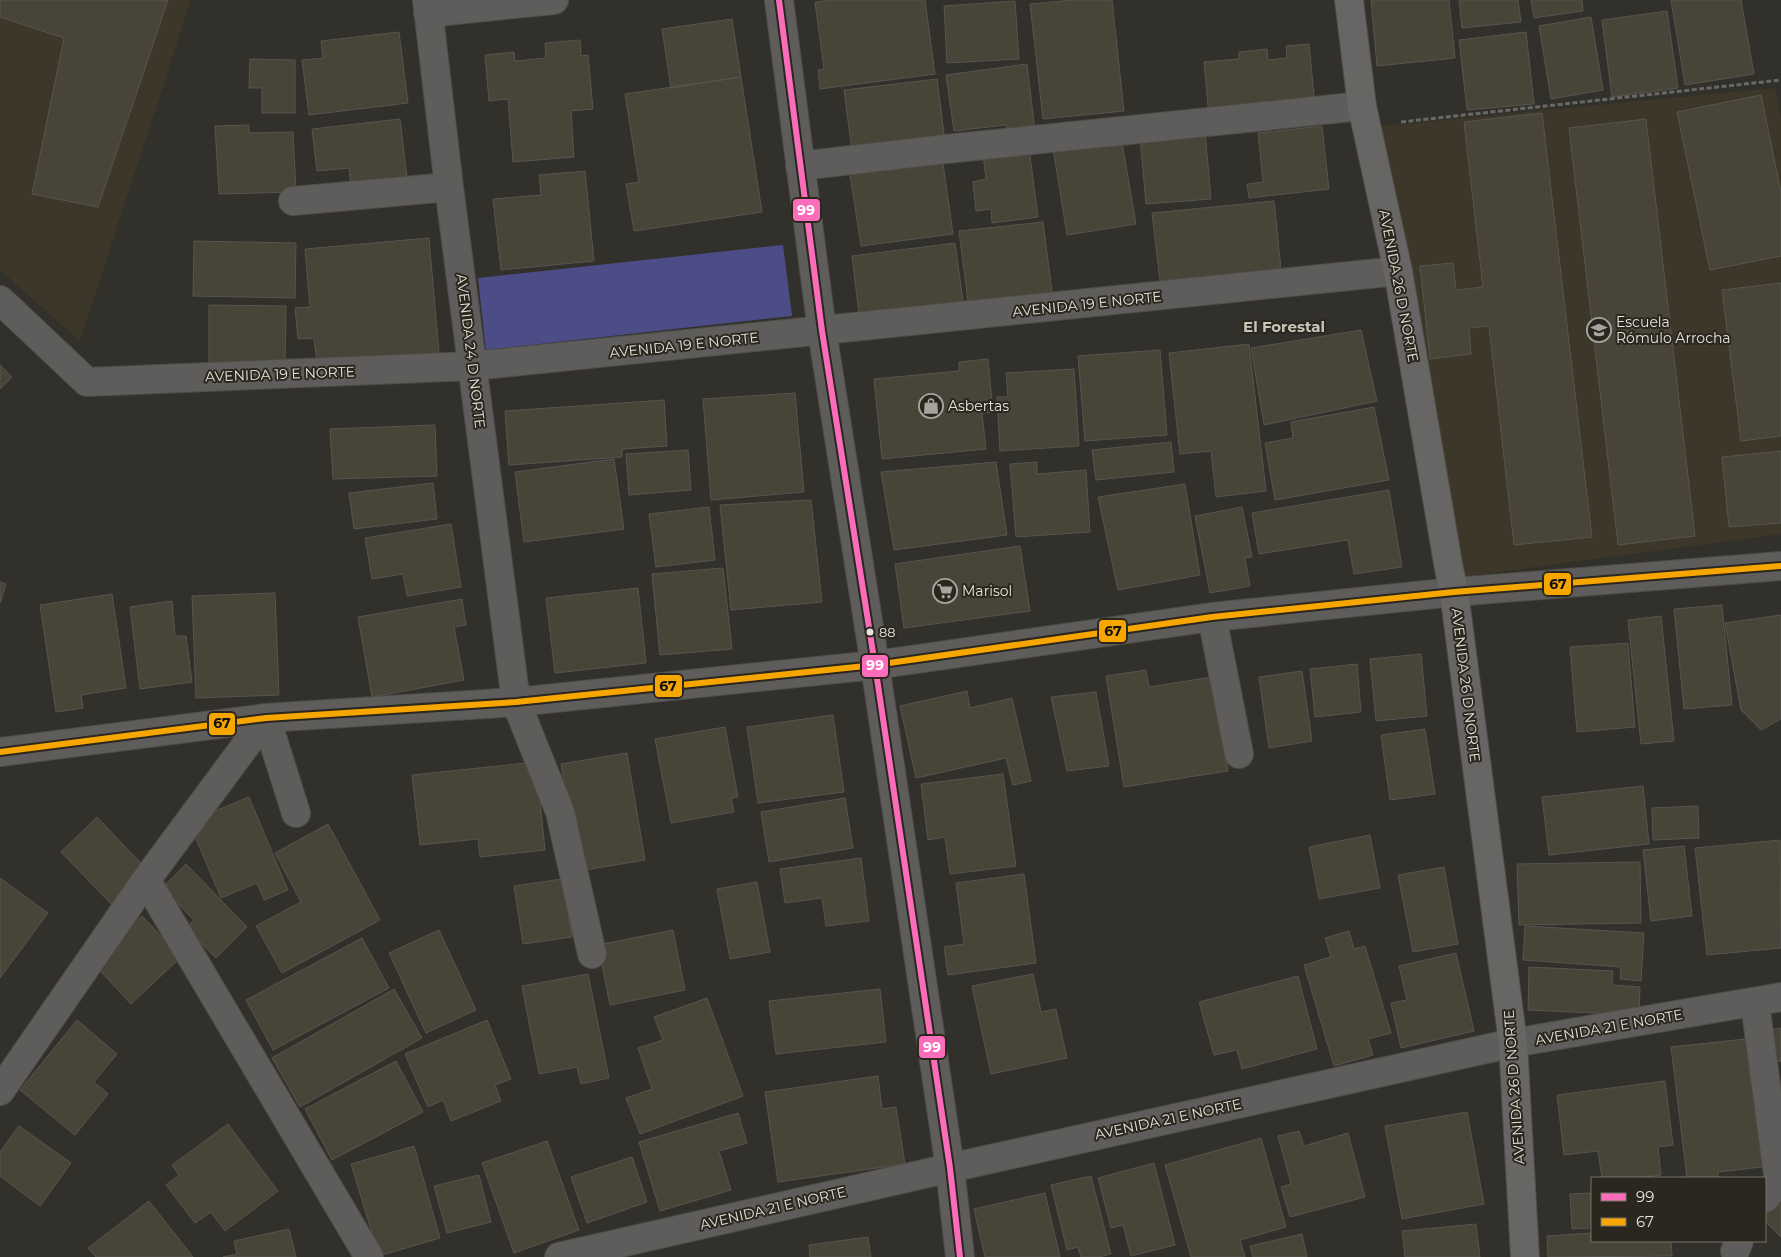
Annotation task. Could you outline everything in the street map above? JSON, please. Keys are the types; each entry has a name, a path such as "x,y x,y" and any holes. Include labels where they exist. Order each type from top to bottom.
{"street":[{"path":"428,6 554,0"},
{"path":"778,0 822,331 875,665 950,1168 960,1257"},
{"name":"AVENIDA 26 D NORTE","path":"1349,0 1364,116 1398,271 1454,592 1513,1043 1525,1257"},
{"name":"AVENIDA 24 D NORTE","path":"428,6 449,187 516,702 560,812 592,954"},
{"path":"800,166 946,149 1364,116"},
{"path":"293,201 449,187"},
{"name":"AVENIDA 19 E NORTE","path":"0,300 87,382 473,366 1398,271"},
{"path":"0,752 266,718 516,702 875,665 1212,617 1454,592 1781,566"},
{"path":"1212,617 1238,754"},
{"path":"266,718 296,813"},
{"path":"0,1091 146,880 266,718"},
{"path":"146,880 369,1257"},
{"name":"AVENIDA 21 E NORTE","path":"559,1257 632,1249 950,1168 1513,1043 1781,998"},
{"path":"1755,1003 1779,1182 1766,1197"}],"path":[{"path":"1364,116 1781,80"}],"shaded area":[{"path":"0,0 191,0 80,341 0,270"},
{"name":"Escuela Rómulo Arrocha","path":"1775,88 1781,116 1781,534 1461,577 1381,126"},
{"path":"783,245 792,316 486,350 478,278"}],"building":[{"path":"0,0 168,0 98,207 32,194 64,38 0,17"},
{"path":"833,0 925,0 935,74 820,89 818,70 824,69 815,2"},
{"path":"1073,0 1112,0 1124,111 1043,119 1030,4"},
{"path":"1371,0 1449,0 1455,58 1377,66"},
{"path":"1459,0 1518,0 1521,22 1462,28"},
{"path":"1531,0 1582,0 1583,11 1534,18"},
{"path":"1671,0 1741,0 1754,74 1685,85"},
{"path":"1015,1 1019,59 947,63 944,6"},
{"path":"1667,11 1678,88 1612,97 1602,20"},
{"path":"1591,17 1603,90 1551,99 1539,26"},
{"path":"732,19 741,77 671,88 662,29"},
{"path":"399,32 408,103 309,115 302,60 323,58 321,41"},
{"path":"1526,32 1534,104 1467,110 1459,40"},
{"path":"580,40 581,56 588,55 593,109 571,111 574,157 513,162 508,99 489,101 485,55 514,52 515,61 546,58 545,43"},
{"path":"1309,44 1315,106 1209,116 1204,62 1239,59 1239,52 1267,49 1268,60 1287,58 1286,46"},
{"path":"250,59 295,60 295,113 262,113 262,88 249,88"},
{"path":"1027,64 1035,131 1007,134 1006,125 954,131 946,75"},
{"path":"741,77 762,212 634,231 626,184 639,182 625,94"},
{"path":"937,79 946,149 853,159 844,90"},
{"path":"1761,95 1781,192 1781,256 1710,270 1677,112"},
{"path":"1542,113 1592,537 1514,545 1489,326 1469,328 1471,354 1430,359 1420,266 1453,263 1456,290 1483,287 1464,122"},
{"path":"400,119 408,186 352,192 349,168 317,171 312,129"},
{"path":"1646,119 1695,536 1618,545 1569,128"},
{"path":"249,125 249,133 293,132 296,192 219,194 215,126"},
{"path":"1322,126 1329,189 1249,198 1247,184 1263,182 1258,133"},
{"path":"1205,132 1211,199 1146,204 1140,137"},
{"path":"1121,137 1136,224 1067,235 1053,148"},
{"path":"1029,148 1038,217 992,223 991,209 976,211 973,182 986,179 983,154"},
{"path":"942,156 953,234 861,246 849,168"},
{"path":"585,171 594,261 501,270 493,199 541,195 539,175"},
{"path":"1274,201 1281,269 1160,281 1152,213"},
{"path":"1043,222 1053,299 969,309 959,231"},
{"path":"429,238 439,353 317,363 314,338 298,339 295,308 310,307 305,249"},
{"path":"194,241 296,243 295,298 193,296"},
{"path":"955,243 964,308 860,322 852,256"},
{"path":"1781,283 1781,436 1741,441 1722,290"},
{"path":"209,305 286,306 285,364 209,363"},
{"path":"1361,330 1377,401 1264,425 1251,348"},
{"path":"1249,344 1266,491 1216,497 1211,451 1180,454 1169,353"},
{"path":"1160,350 1167,435 1085,441 1078,356"},
{"path":"988,359 993,412 982,413 986,449 882,459 874,379 959,371 959,362"},
{"path":"0,365 12,377 0,389"},
{"path":"1074,369 1079,446 1000,451 997,397 1008,397 1006,373"},
{"path":"795,393 804,492 711,500 703,399"},
{"path":"664,400 667,446 622,449 622,457 509,465 505,411"},
{"path":"1374,407 1389,480 1275,500 1265,443 1293,438 1291,422"},
{"path":"435,425 437,476 333,479 330,429"},
{"path":"1171,442 1174,472 1096,480 1092,450"},
{"path":"688,450 691,490 629,495 626,454"},
{"path":"1781,451 1781,523 1729,527 1722,457"},
{"path":"614,459 624,529 524,542 515,472"},
{"path":"996,462 1007,535 894,550 881,472"},
{"path":"1037,462 1037,474 1086,470 1090,532 1016,537 1010,464"},
{"path":"433,483 437,519 354,529 349,493"},
{"path":"1185,484 1200,575 1118,590 1098,497"},
{"path":"1389,490 1402,567 1354,574 1348,540 1259,554 1252,513"},
{"path":"811,500 822,602 731,610 720,505"},
{"path":"709,507 715,560 656,567 649,514"},
{"path":"1242,507 1252,557 1245,558 1250,586 1210,593 1195,516"},
{"path":"451,524 461,587 407,596 403,574 372,579 365,538"},
{"path":"1020,546 1030,611 904,628 895,564"},
{"path":"723,568 732,649 660,655 652,574"},
{"path":"0,582 6,584 0,603"},
{"path":"638,588 646,663 555,673 546,598"},
{"path":"275,593 279,695 196,698 192,596"},
{"path":"112,594 126,688 81,695 83,708 56,712 40,605"},
{"path":"462,599 466,625 454,627 464,680 372,697 358,617"},
{"path":"172,601 175,636 186,636 192,682 140,689 130,607"},
{"path":"1722,605 1732,705 1684,709 1674,609"},
{"path":"1781,615 1781,719 1761,730 1741,710 1725,623"},
{"path":"1661,616 1674,741 1641,744 1628,620"},
{"path":"1628,643 1635,727 1577,732 1570,647"},
{"path":"1421,654 1427,716 1376,721 1370,659"},
{"path":"1357,664 1361,712 1315,717 1310,669"},
{"path":"1146,670 1149,687 1212,677 1228,771 1124,787 1106,676"},
{"path":"1302,671 1312,741 1269,748 1259,677"},
{"path":"967,691 970,708 1012,698 1031,781 1013,785 1006,758 916,778 900,706"},
{"path":"1096,692 1109,766 1067,771 1051,697"},
{"path":"833,715 844,792 758,803 747,727"},
{"path":"725,727 738,797 731,798 734,812 671,823 655,739"},
{"path":"1425,729 1435,794 1390,800 1381,735"},
{"path":"627,753 645,860 579,871 561,764"},
{"path":"536,762 545,850 480,857 478,839 420,845 412,775"},
{"path":"1003,774 1016,866 950,874 945,837 928,840 921,784"},
{"path":"1643,786 1649,844 1549,855 1542,797"},
{"path":"249,797 288,890 264,900 257,883 221,898 189,822"},
{"path":"845,798 853,848 769,862 761,812"},
{"path":"1698,806 1699,838 1653,840 1652,808"},
{"path":"97,817 149,872 113,906 61,852"},
{"path":"328,824 380,920 282,973 256,926 301,902 275,853"},
{"path":"1370,835 1380,888 1319,899 1309,847"},
{"path":"1780,840 1781,948 1707,955 1695,848"},
{"path":"1684,846 1692,916 1651,921 1643,850"},
{"path":"861,858 869,921 826,926 822,898 785,903 780,869"},
{"path":"1640,862 1641,923 1519,925 1517,864"},
{"path":"186,864 247,927 216,958 186,928 194,920 162,888"},
{"path":"1444,867 1458,944 1413,952 1398,875"},
{"path":"1024,874 1036,963 948,975 944,947 964,944 956,883"},
{"path":"0,878 48,913 0,978"},
{"path":"562,879 572,937 523,944 514,886"},
{"path":"757,882 770,952 730,959 717,889"},
{"path":"142,916 181,957 131,1004 92,962"},
{"path":"1525,926 1644,933 1641,981 1620,979 1621,967 1523,960"},
{"path":"439,930 476,1010 426,1033 389,953"},
{"path":"673,930 685,990 610,1005 598,945"},
{"path":"1349,931 1354,949 1365,946 1391,1033 1368,1039 1373,1055 1334,1066 1304,965 1331,957 1325,938"},
{"path":"362,938 389,988 273,1050 246,1000"},
{"path":"1456,953 1474,1031 1401,1048 1391,1003 1407,1000 1399,966"},
{"path":"1529,967 1613,971 1612,985 1640,987 1639,1015 1528,1010"},
{"path":"588,974 609,1078 581,1084 577,1067 539,1074 522,986"},
{"path":"1033,974 1041,1012 1056,1009 1067,1058 991,1074 972,986"},
{"path":"1298,976 1317,1049 1242,1069 1237,1050 1214,1055 1199,1002"},
{"path":"394,989 422,1038 300,1107 272,1058"},
{"path":"880,989 886,1042 776,1054 769,1001"},
{"path":"707,998 743,1096 640,1134 626,1098 652,1089 638,1048 663,1040 654,1017"},
{"path":"77,1020 117,1054 94,1082 108,1094 75,1135 20,1090"},
{"path":"487,1020 511,1079 495,1085 501,1101 451,1121 443,1100 428,1107 405,1054"},
{"path":"1781,1028 1781,1061 1771,1063 1766,1031"},
{"path":"1755,1038 1770,1166 1718,1172 1718,1177 1687,1177 1671,1047"},
{"path":"396,1061 423,1112 332,1160 305,1109"},
{"path":"878,1076 882,1109 896,1107 905,1164 778,1182 765,1092"},
{"path":"1665,1081 1673,1145 1658,1147 1661,1175 1602,1177 1598,1151 1564,1155 1557,1095"},
{"path":"1467,1112 1484,1204 1402,1219 1385,1126"},
{"path":"738,1113 747,1143 719,1151 731,1190 660,1211 639,1142"},
{"path":"228,1124 278,1191 225,1231 211,1212 195,1223 166,1185 179,1175 172,1165"},
{"path":"19,1126 71,1163 40,1206 0,1176 0,1152"},
{"path":"1299,1131 1304,1146 1348,1133 1365,1197 1290,1217 1281,1187 1291,1184 1278,1136"},
{"path":"1261,1138 1286,1227 1240,1240 1245,1257 1191,1257 1165,1165"},
{"path":"547,1141 579,1230 514,1253 482,1163"},
{"path":"414,1146 440,1238 379,1256 351,1164"},
{"path":"632,1157 647,1202 587,1223 571,1177"},
{"path":"1154,1163 1175,1245 1131,1256 1123,1225 1111,1228 1098,1178"},
{"path":"479,1175 491,1222 447,1233 434,1186"},
{"path":"1091,1176 1111,1254 1099,1257 1081,1257 1078,1247 1067,1250 1051,1185"},
{"path":"1781,1186 1781,1237 1766,1222 1766,1202"},
{"path":"1045,1193 1060,1257 985,1257 974,1209"},
{"path":"1591,1193 1591,1228 1572,1229 1570,1194"},
{"path":"149,1201 193,1257 96,1257 88,1248"},
{"path":"1476,1224 1480,1257 1405,1257 1402,1231"},
{"path":"289,1229 296,1257 223,1257 237,1254 234,1241"},
{"path":"1591,1233 1591,1242 1671,1242 1672,1256 1548,1257 1547,1236"},
{"path":"1302,1234 1307,1257 1253,1257 1250,1246"},
{"path":"868,1237 871,1257 810,1257 809,1245"}],"transit line":[{"name":"99","path":"779,0 822,331 875,665 950,1168 960,1257"},
{"name":"67","path":"0,752 266,718 516,702 875,665 1212,617 1454,592 1781,566"}],"place":[{"name":"Escuela Rómulo Arrocha","path":"1599,330"},
{"name":"Asbertas","path":"931,406"},
{"name":"Marisol","path":"945,591"},
{"name":"88","path":"870,632"}],"district":[{"name":"El Forestal","path":"1284,326"}]}
